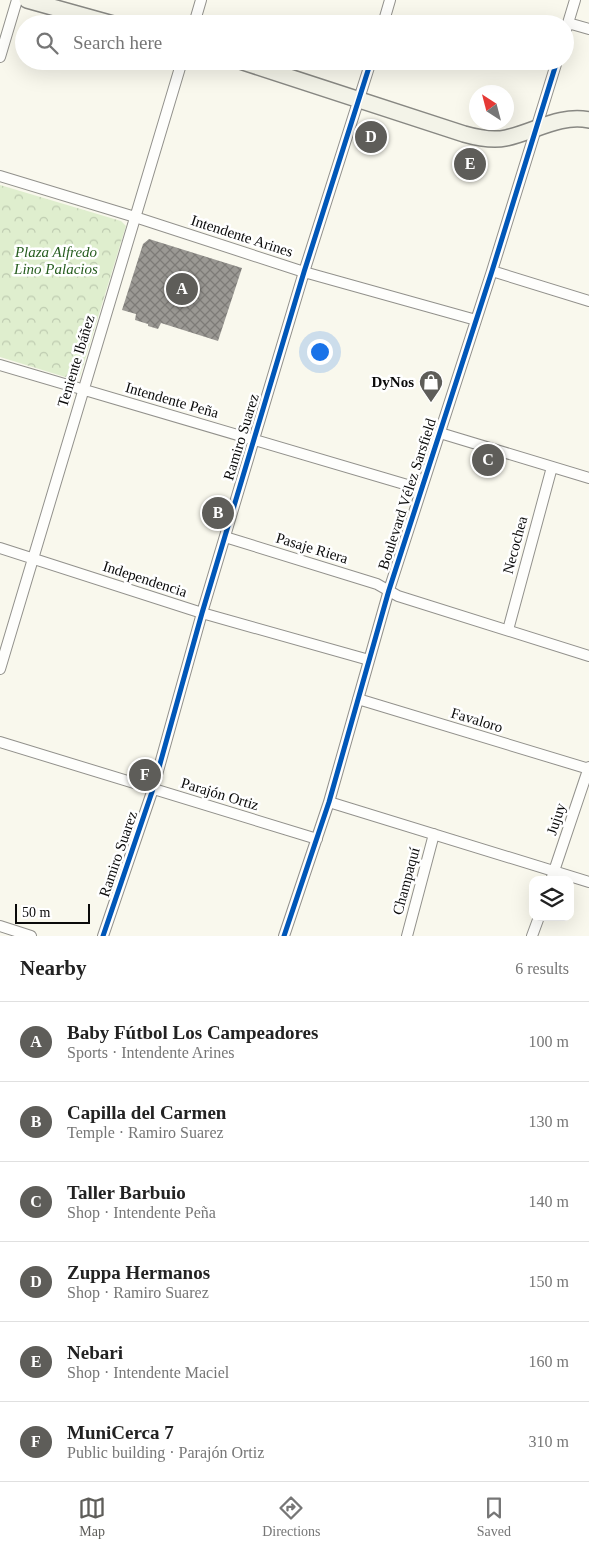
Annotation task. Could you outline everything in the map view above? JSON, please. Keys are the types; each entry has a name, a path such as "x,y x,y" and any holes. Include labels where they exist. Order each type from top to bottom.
{"main road":[{"path":"27,0 81,15"},
{"path":"267,70 464,134 488,140 506,138 570,118 589,120"}],"street":[{"path":"0,57 17,0"},
{"path":"197,15 201,0"},
{"path":"386,15 390,0"},
{"path":"571,15 575,0"},
{"path":"574,28 589,29"},
{"name":"Teniente Ibáñez","path":"0,669 179,70"},
{"name":"Ramiro Suarez","path":"103,936 153,789 202,613 304,272 368,70"},
{"name":"Boulevard Vélez Sarsfield","path":"284,936 329,802 389,590 492,271 554,70"},
{"name":"Intendente Arines","path":"0,176 135,216 304,272 476,320"},
{"path":"492,271 589,301"},
{"name":"Intendente Peña","path":"0,366 422,489"},
{"path":"440,433 589,478"},
{"name":"Necochea","path":"508,630 552,467"},
{"name":"Pasaje Riera","path":"225,536 377,584 389,590"},
{"name":"Independencia","path":"0,548 202,613 369,660"},
{"path":"389,590 398,596 589,656"},
{"name":"Favaloro","path":"358,699 589,768"},
{"name":"Parajón Ortiz","path":"0,742 317,839"},
{"name":"Jujuy","path":"553,876 589,768"},
{"path":"329,802 434,834 553,876"},
{"name":"Champaquí","path":"407,936 434,834"},
{"path":"574,880 589,882"},
{"path":"532,936 538,921"},
{"path":"0,926 31,936"}],"green space":[{"name":"Plaza Alfredo Lino Palacios","path":"0,185 121,221 126,226 80,376 75,380 0,357"}],"building":[{"path":"149,239 242,268 218,341 161,323 158,329 148,326 148,324 135,320 136,314 122,310 143,244"}],"cycle path":[{"path":"103,936 153,789 202,613 304,272 368,70"},
{"path":"284,936 329,802 389,590 492,271 554,70"}],"place":[{"name":"Zuppa Hermanos","path":"371,137"},
{"name":"Nebari","path":"470,164"},
{"name":"Baby Fútbol Los Campeadores","path":"182,289"},
{"name":"DyNos","path":"431,403"},
{"name":"Taller Barbuio","path":"488,460"},
{"name":"Capilla del Carmen","path":"218,513"},
{"name":"MuniCerca 7","path":"145,775"}]}
